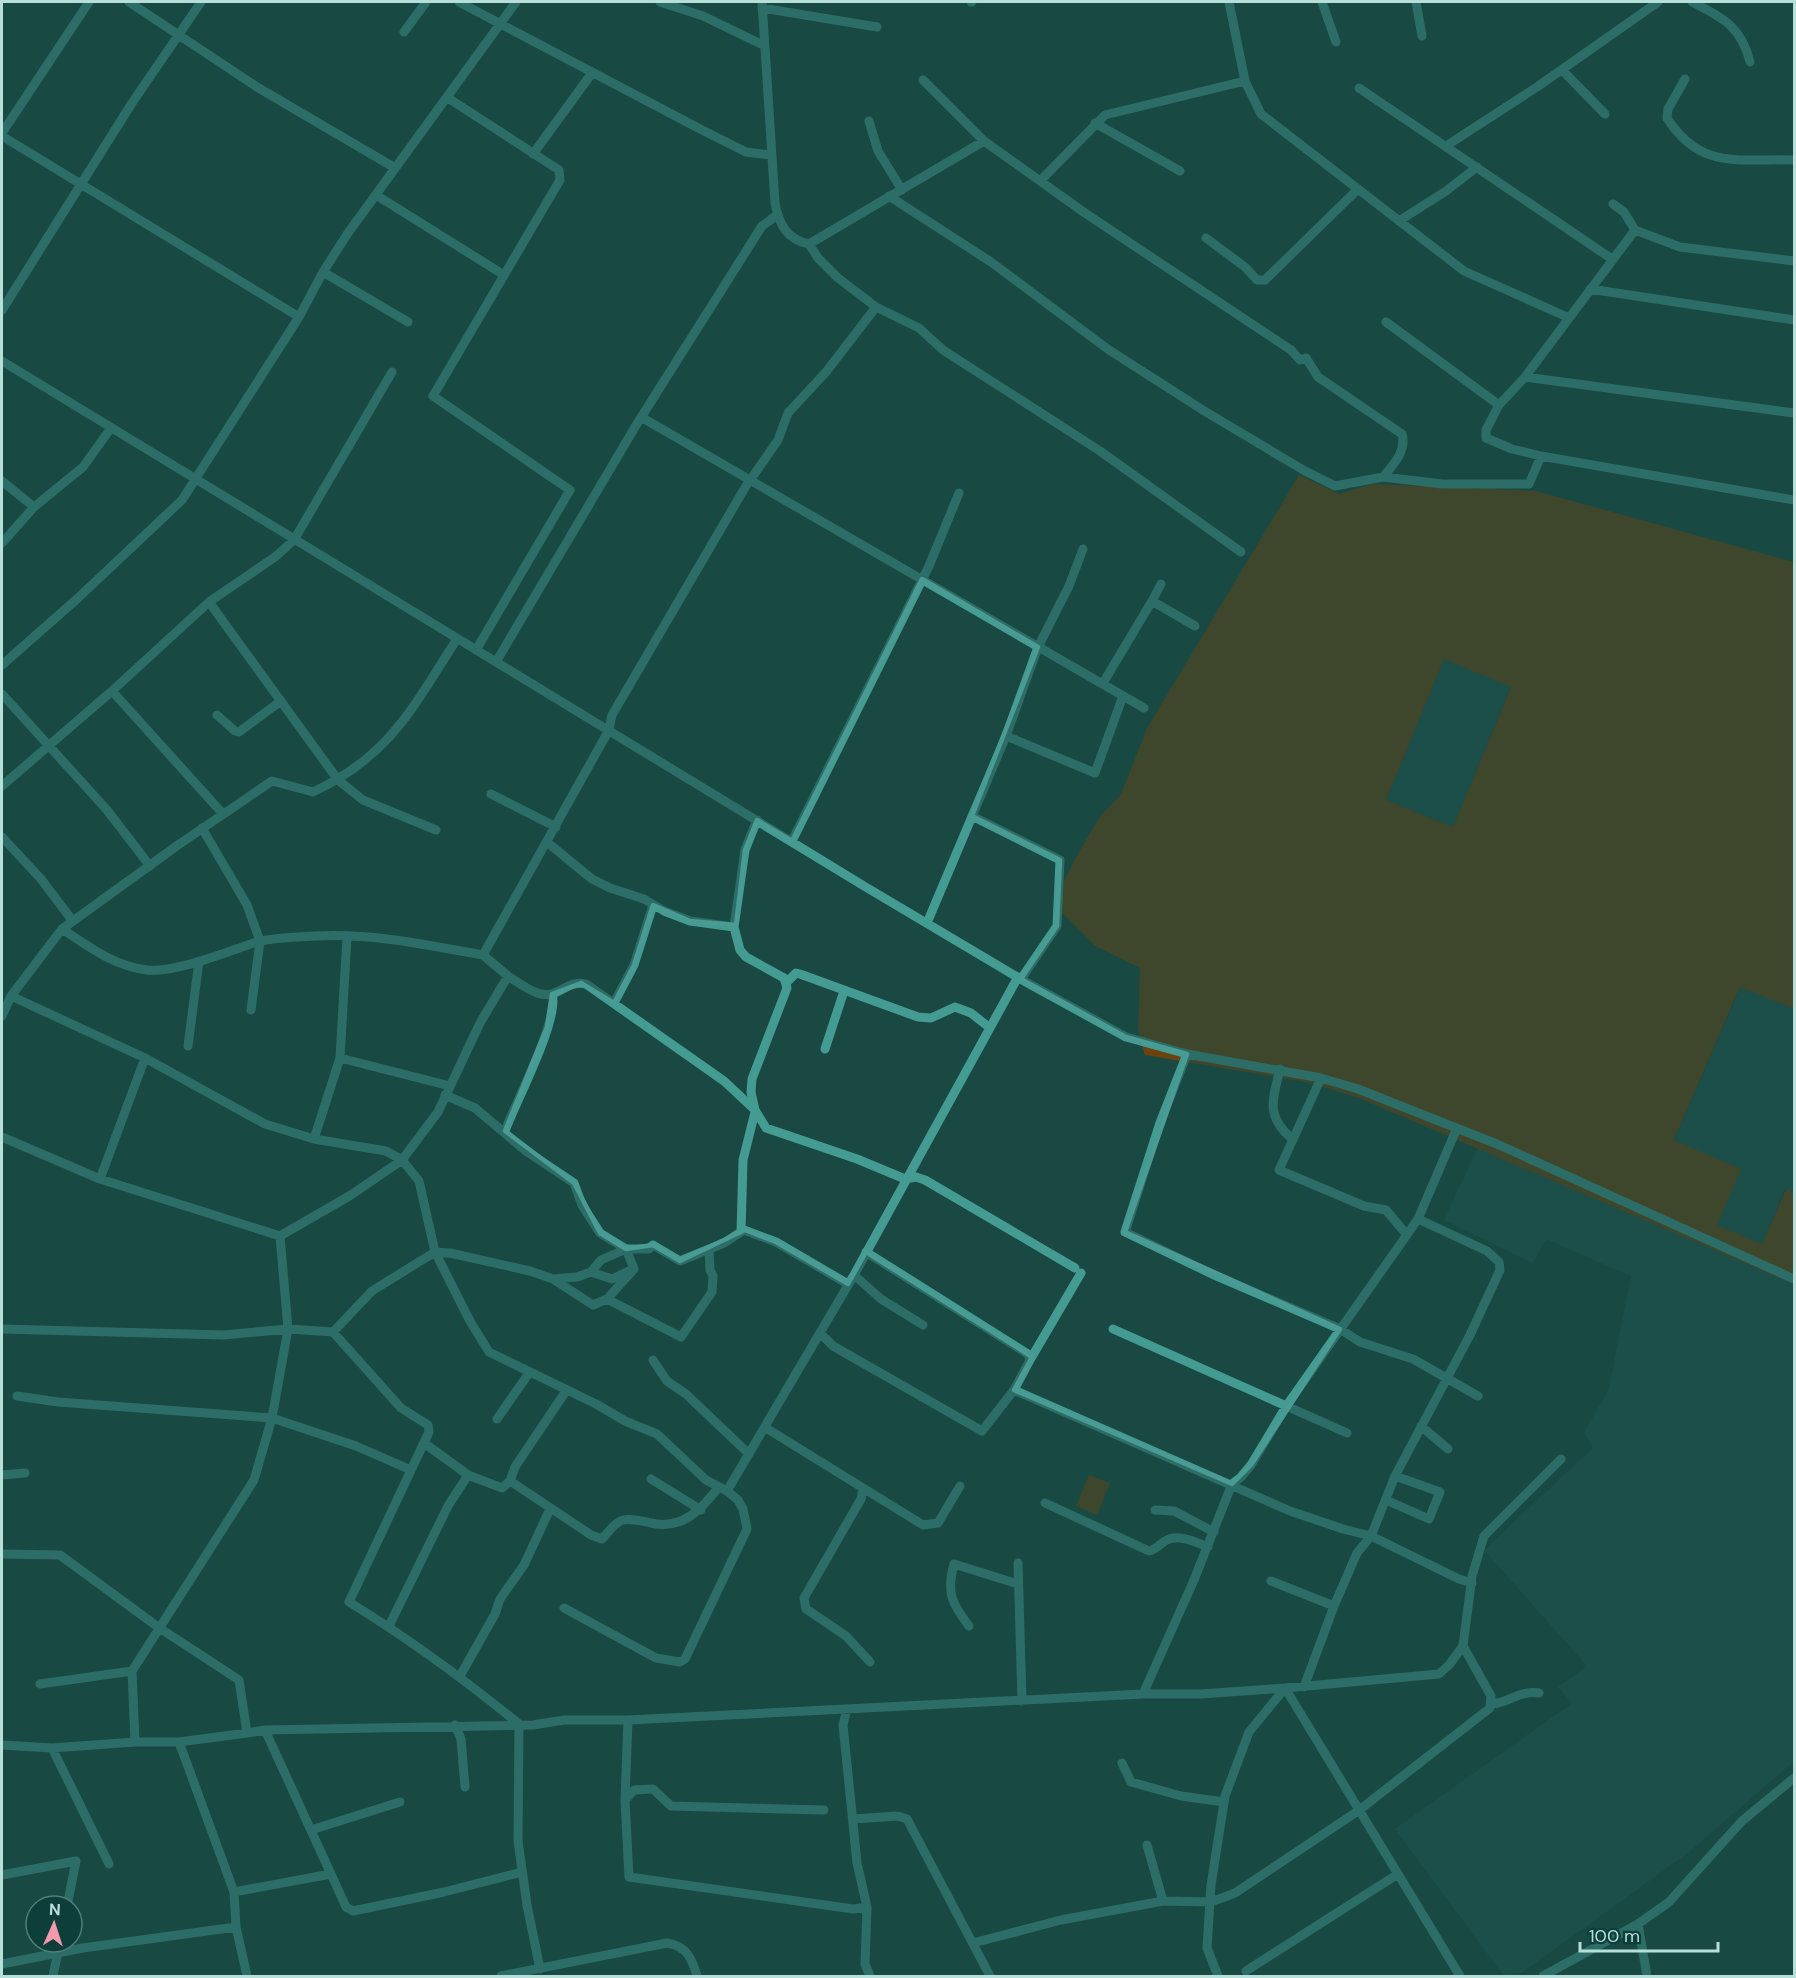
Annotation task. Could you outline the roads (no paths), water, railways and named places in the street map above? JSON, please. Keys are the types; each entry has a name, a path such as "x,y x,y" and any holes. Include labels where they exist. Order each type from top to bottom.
{"street":[{"path":"89,2 2,134 299,317"},
{"path":"129,2 256,87 395,168"},
{"path":"2,310 53,226 83,184 132,104 201,2"},
{"path":"404,32 426,2"},
{"path":"459,2 746,152 771,155"},
{"path":"2,665 78,598 182,500 299,317 323,272 395,168 502,25 516,2"},
{"path":"660,2 704,16 763,45"},
{"path":"1228,2 1245,81 1261,114 1464,271 1567,317"},
{"path":"1322,2 1336,42"},
{"path":"1416,2 1422,36"},
{"path":"1446,146 1562,70 1658,2"},
{"path":"1692,2 1719,15 1732,26 1746,44 1750,62"},
{"path":"877,27 762,4 771,155 779,224 798,241 809,244 818,258 838,278 876,307 919,328 943,350 1100,451 1241,552"},
{"path":"1562,70 1605,114"},
{"path":"533,154 592,73"},
{"path":"1685,79 1668,110 1667,118 1689,146 1707,156 1794,160"},
{"path":"923,80 984,141 1291,350 1300,360 1306,358 1318,377 1402,434 1404,440 1401,453 1383,477"},
{"path":"1040,181 1095,123 1115,111 1245,81"},
{"path":"1359,88 1612,260"},
{"path":"448,98 559,170 560,180 433,396 570,490 476,650"},
{"path":"869,121 878,151 902,190"},
{"path":"1095,123 1180,171"},
{"path":"809,244 984,141"},
{"path":"1399,221 1446,191 1477,167"},
{"path":"1206,238 1245,267 1257,280 1265,280 1357,190"},
{"path":"376,195 504,275"},
{"path":"889,196 991,262 1109,350 1305,471 1335,486 1383,477 1442,484 1528,484 1541,456"},
{"path":"1613,204 1624,212 1635,230 1680,247 1794,261"},
{"path":"496,662 641,417 762,226 777,215"},
{"path":"1635,230 1567,317 1525,377 1499,405 1486,430 1486,438 1512,449 1541,456 1794,500"},
{"path":"323,272 408,322"},
{"path":"1590,289 1794,320"},
{"path":"483,955 548,843 584,771 609,730 612,715 750,479 778,440 788,413 826,372 876,307"},
{"path":"1386,322 1499,405"},
{"path":"2,361 927,923 1126,1037 1187,1054 1280,1069 1358,1089 1457,1128 1794,1279"},
{"path":"2,786 112,691 209,602 275,557 294,540 392,372"},
{"path":"1525,377 1794,413"},
{"path":"641,417 1144,708"},
{"path":"2,543 34,507 83,467 111,428"},
{"path":"2,482 34,507"},
{"path":"792,841 922,579 959,493"},
{"path":"927,923 1006,735 1038,647 1069,586 1083,549"},
{"path":"1103,683 1161,584"},
{"path":"1152,601 1195,626"},
{"path":"209,602 338,780 363,801 436,830"},
{"path":"2,1016 11,996 62,929 202,828 272,782 312,792 358,768 399,726 420,700 457,639"},
{"path":"112,691 223,814"},
{"path":"2,694 107,810 150,866"},
{"path":"1006,735 1095,773 1124,696"},
{"path":"217,714 239,732 281,701"},
{"path":"491,794 556,827"},
{"path":"510,1481 591,1535 602,1539 615,1524 624,1520 667,1525 680,1522 701,1510 723,1490 749,1454 766,1428 782,1394 854,1275 990,1028 1020,978 1057,926 1060,860 972,816"},
{"path":"757,820 745,850 734,927 740,950 746,957 784,978 786,983 785,995 752,1079 751,1092 755,1110 762,1124 774,1132 857,1159 905,1179 916,1177 925,1180 1078,1271 1014,1390 982,1431 834,1346 820,1333"},
{"path":"202,828 247,904 260,941 251,1010"},
{"path":"2,837 40,879 72,920"},
{"path":"548,843 592,879 690,921 734,927"},
{"path":"614,1003 634,965 653,905"},
{"path":"62,929 106,958 148,970 199,961 260,941 320,936 400,939 423,946 483,955 508,976 538,994 552,994 572,983 581,983 614,1003 724,1082 755,1110"},
{"path":"314,1138 340,1058 347,938"},
{"path":"188,1046 199,961"},
{"path":"786,983 796,973 800,974 918,1017 931,1018 955,1007 971,1013 990,1028"},
{"path":"2,1137 100,1179 280,1236 342,1200 402,1160 438,1112 480,1023 508,976"},
{"path":"825,1049 844,991"},
{"path":"505,1131 547,1027 553,1008 552,994"},
{"path":"11,996 146,1058 265,1124 314,1138 386,1151 402,1160 419,1181 435,1252 483,1345 499,1358 625,1421 657,1434 686,1464 723,1490 743,1509 747,1529 685,1659 680,1662 656,1658 564,1608"},
{"path":"1187,1054 1160,1123 1125,1232 1212,1274 1340,1329 1360,1342 1413,1359 1444,1379 1478,1396"},
{"path":"100,1179 146,1058"},
{"path":"340,1058 450,1086"},
{"path":"1280,1069 1272,1105 1274,1117 1280,1128 1291,1138"},
{"path":"1321,1078 1298,1130 1291,1138 1279,1170 1364,1206 1386,1210 1407,1235"},
{"path":"445,1095 476,1108 550,1169 574,1183 582,1205 600,1233 626,1249 634,1269"},
{"path":"741,1232 740,1196 743,1160 754,1124 755,1110"},
{"path":"1143,1694 1214,1532 1232,1484 1251,1465 1287,1405 1418,1219 1421,1206 1457,1128"},
{"path":"1304,1687 1334,1606 1357,1553 1371,1536 1395,1476 1444,1379 1470,1335 1500,1266 1487,1251 1418,1219"},
{"path":"553,1279 577,1277 591,1272 601,1260 626,1249 649,1249 653,1245 680,1261 709,1250 744,1230 756,1232 776,1242 848,1284"},
{"path":"135,1742 132,1671 254,1480 272,1418 288,1329 280,1236"},
{"path":"607,1299 681,1337 712,1292 713,1276 710,1270 709,1250"},
{"path":"333,1332 372,1291 435,1252 508,1265 553,1279 593,1305 601,1304 607,1299 634,1269"},
{"path":"867,1252 1020,1347 1028,1354 1030,1360"},
{"path":"591,1272 612,1279 634,1269"},
{"path":"854,1275 881,1299 923,1325"},
{"path":"2,1329 223,1335 288,1329 333,1332 401,1408 428,1425 429,1432 349,1602 389,1626 441,1666 460,1676 519,1724"},
{"path":"1113,1329 1347,1433"},
{"path":"653,1360 667,1381 686,1394 749,1454"},
{"path":"497,1419 529,1372"},
{"path":"1014,1390 1232,1484 1290,1512 1371,1536 1459,1579 1472,1583"},
{"path":"424,1443 468,1475 502,1488 510,1481 515,1467 566,1391"},
{"path":"17,1396 58,1402 272,1418 356,1446 411,1470"},
{"path":"1420,1426 1448,1449"},
{"path":"766,1428 863,1488 896,1505 919,1522 934,1526 943,1516 960,1486"},
{"path":"2,1745 52,1748 135,1742 179,1742 265,1730 628,1720 1143,1694 1200,1694 1438,1674 1449,1665 1463,1646 1475,1562 1484,1536 1561,1459"},
{"path":"2,1474 25,1473"},
{"path":"389,1626 448,1506 468,1475"},
{"path":"1386,1500 1429,1520 1440,1492 1395,1476"},
{"path":"651,1479 701,1510"},
{"path":"863,1488 861,1499 804,1598 806,1609 846,1636 870,1662"},
{"path":"1045,1503 1149,1551 1153,1551 1169,1539 1190,1540 1208,1546"},
{"path":"460,1676 495,1614 500,1599 524,1564 550,1509"},
{"path":"1155,1510 1174,1511 1214,1532"},
{"path":"2,1554 60,1556 158,1627 239,1680 247,1733"},
{"path":"1018,1563 1022,1701"},
{"path":"969,1626 952,1603 951,1575 954,1564 1018,1584"},
{"path":"1271,1581 1334,1606"},
{"path":"973,1943 1021,1929 1163,1901 1211,1902 1235,1893 1358,1811 1490,1708 1492,1704 1490,1693 1463,1646"},
{"path":"40,1684 132,1671"},
{"path":"1218,1977 1207,1947 1228,1782 1249,1732 1285,1688"},
{"path":"1285,1688 1460,1977"},
{"path":"1492,1704 1501,1703 1523,1692 1539,1693"},
{"path":"847,1709 843,1725 857,1863 867,1907 865,1964 870,1977"},
{"path":"628,1720 626,1800 629,1877 853,1909 867,1907"},
{"path":"519,1724 518,1841 540,1969"},
{"path":"455,1725 461,1739 465,1787"},
{"path":"265,1730 346,1907 353,1911 444,1892 522,1872"},
{"path":"179,1742 234,1892 236,1927 247,1977"},
{"path":"52,1748 109,1864"},
{"path":"1122,1763 1131,1782 1181,1796 1224,1803"},
{"path":"1543,1977 1638,1924 1669,1902 1742,1821 1794,1778"},
{"path":"626,1800 634,1790 653,1789 671,1806 824,1809"},
{"path":"311,1830 400,1802"},
{"path":"853,1819 898,1816 908,1819 990,1977"},
{"path":"1147,1845 1163,1901"},
{"path":"2,1875 76,1862 69,1894"},
{"path":"234,1892 331,1874"},
{"path":"1246,1971 1398,1874"},
{"path":"1638,1924 1647,1977"},
{"path":"84,1950 236,1927"},
{"path":"501,1977 667,1943 678,1944 684,1949 693,1961 697,1977"},
{"path":"2,1964 58,1954 53,1977"}]}
